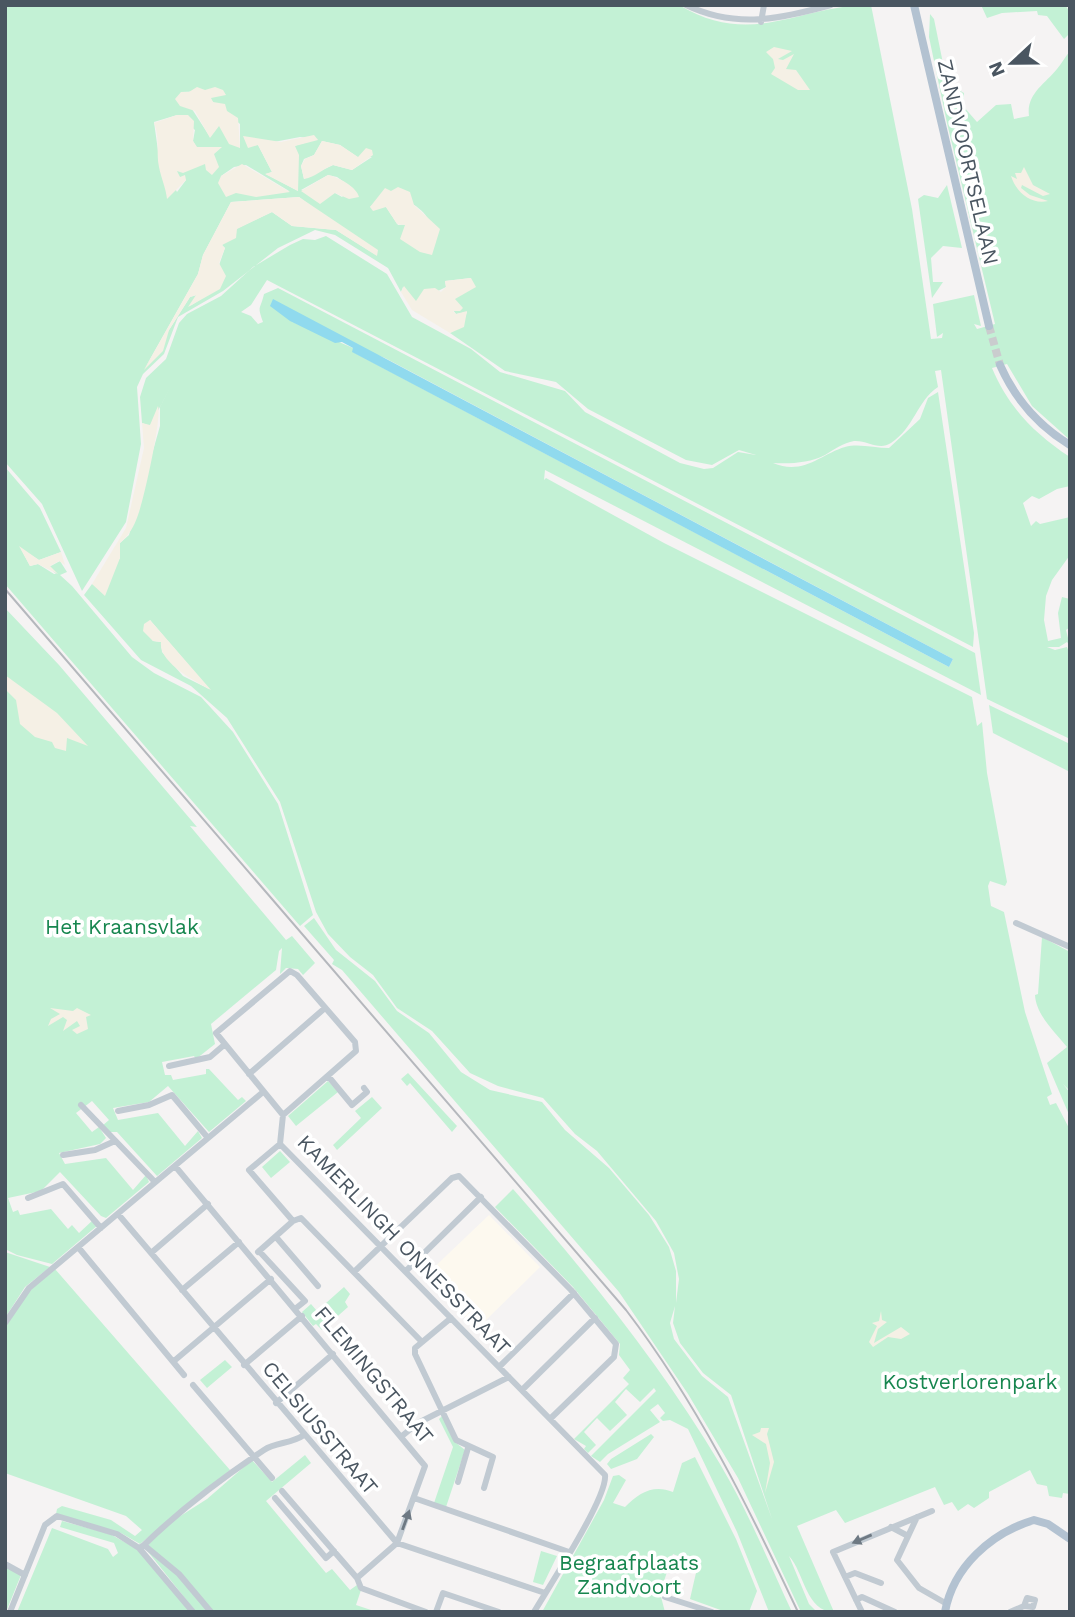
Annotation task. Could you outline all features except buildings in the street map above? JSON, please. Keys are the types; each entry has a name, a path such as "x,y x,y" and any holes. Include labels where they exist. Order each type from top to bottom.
{"main road":[{"name":"ZANDVOORTSELAAN","path":"914,5 989,326"},
{"path":"1000,365 1011,388 1031,414 1070,445"},
{"path":"946,1608 962,1568 981,1550 1024,1523 1034,1520 1048,1524 1070,1539"}],"street":[{"path":"686,5 718,17 761,22 831,5"},
{"path":"761,22 764,5"},
{"path":"1016,923 1070,947"},
{"name":"KAMERLINGH ONNESSTRAAT","path":"325,1008 297,975 290,971 216,1033 283,1115 280,1143 605,1475 605,1484 569,1552"},
{"path":"249,1074 325,1008 355,1042 356,1051 283,1115"},
{"path":"169,1066 210,1057 224,1045"},
{"path":"328,1076 352,1105 367,1092 364,1088"},
{"path":"5,1323 29,1288 263,1092"},
{"path":"118,1111 149,1105 172,1095 208,1138"},
{"path":"81,1105 155,1182"},
{"path":"63,1155 95,1150 115,1141"},
{"path":"280,1143 249,1170 293,1221"},
{"name":"FLEMINGSTRAAT","path":"175,1166 425,1466 397,1543"},
{"path":"354,1272 455,1175 481,1197 574,1293 616,1344 616,1354 550,1419"},
{"path":"28,1198 63,1184 101,1228"},
{"path":"406,1271 481,1197"},
{"path":"151,1253 208,1204"},
{"name":"CELSIUSSTRAAT","path":"118,1214 397,1543"},
{"path":"252,1257 301,1217 422,1342"},
{"path":"276,1237 318,1286"},
{"path":"182,1290 239,1242"},
{"path":"78,1247 184,1375"},
{"name":"FLEMINGSTRAAT","path":"259,1251 305,1301 295,1309"},
{"path":"174,1361 271,1279"},
{"path":"499,1367 574,1293"},
{"path":"244,1365 302,1317"},
{"path":"451,1318 415,1348 415,1354 456,1440 468,1448 493,1457 484,1488"},
{"path":"522,1390 595,1318"},
{"path":"276,1403 333,1354"},
{"path":"402,1436 418,1423 509,1377"},
{"path":"193,1385 272,1478"},
{"path":"142,1546 172,1519 272,1446 292,1443 304,1435"},
{"path":"458,1482 468,1448"},
{"path":"282,1491 357,1578 360,1588 426,1612"},
{"path":"275,1498 326,1558 334,1551"},
{"path":"414,1498 569,1552 534,1612"},
{"path":"287,1513 295,1506"},
{"path":"862,1612 833,1552 932,1511"},
{"path":"10,1612 45,1525 57,1516 117,1534 142,1546 179,1574 211,1612"},
{"path":"917,1517 897,1557 899,1565 919,1588 946,1608"},
{"path":"891,1527 908,1536"},
{"path":"357,1578 397,1543 545,1593"},
{"path":"142,1546 193,1612"},
{"path":"5,1564 25,1575"},
{"path":"845,1577 855,1573 881,1583"},
{"path":"436,1612 443,1592 493,1611"},
{"path":"665,1597 712,1612"},
{"path":"856,1600 862,1597 895,1612"},
{"path":"1010,1612 1024,1606"}],"shaded area":[{"path":"489,1215 540,1267 477,1329 425,1276"}],"green space":[{"name":"Kostverlorenpark","path":"5,5 679,5 706,18 730,24 753,24 845,7 871,5 912,209 931,339 942,338 943,333 937,337 933,304 974,295 981,326 974,324 977,329 995,324 947,123 929,37 930,14 934,19 948,88 948,73 957,89 964,93 963,106 977,122 996,105 1011,104 1014,119 1029,116 1033,95 1070,51 1070,440 1032,406 1007,364 992,368 1006,395 1024,418 1045,439 1070,457 1070,486 1057,489 1039,499 1032,496 1023,503 1031,526 1036,521 1040,524 1070,517 1070,555 1052,580 1046,596 1044,620 1048,641 1061,638 1058,613 1062,597 1070,599 1070,627 1066,630 1070,646 1067,642 1059,647 1047,647 1055,650 1067,647 1070,655 1070,739 987,699 941,370 935,371 938,387 925,400 905,430 891,443 877,446 854,441 813,460 773,463 794,467 811,462 850,446 889,448 920,419 928,398 938,392 974,633 973,647 267,280 251,305 241,312 251,316 258,324 263,322 260,310 264,294 278,288 975,653 981,695 545,470 544,480 546,478 664,543 972,697 977,726 982,722 987,773 1007,882 1005,886 990,881 988,886 991,906 1004,912 1025,1012 1052,1094 1047,1097 1050,1105 1056,1103 1070,1130 1070,1494 1063,1493 1062,1498 1049,1496 1047,1486 1037,1484 1030,1470 989,1492 989,1498 974,1508 968,1504 958,1511 952,1502 944,1505 935,1487 845,1523 836,1510 797,1526 834,1612 825,1610 811,1598 789,1556 809,1604 817,1612 801,1612 738,1478 688,1394 619,1292 342,970 332,964 334,960 304,926 314,918 336,950 375,981 397,1011 429,1033 461,1072 490,1090 542,1102 565,1130 609,1168 649,1215 669,1247 676,1271 676,1303 679,1279 674,1253 656,1221 597,1151 575,1134 543,1098 498,1086 470,1073 432,1031 397,1008 373,975 350,957 328,934 316,912 280,802 227,718 191,686 141,660 84,595 92,584 97,586 120,558 120,543 129,535 160,426 160,407 173,382 150,426 142,423 140,397 146,378 166,359 179,323 187,314 221,296 249,271 223,291 178,317 164,354 143,374 137,387 141,444 126,522 82,591 42,504 5,462","holes":["205,91 213,102 240,124 240,148 219,125 210,137 181,92","177,115 195,130 193,141 197,148 221,147 201,163 177,170 176,175 186,180 177,192 159,158 154,122","300,137 318,139 294,146 298,191 266,174 272,172 258,145","322,141 340,145 359,158 372,157 352,170 333,165 304,179 301,166 304,159 314,155","246,165 289,191 252,195 238,191 221,176 234,167","328,175 337,177 351,187 342,197 335,193 301,190","391,191 419,208 430,223 398,225 386,207 370,207","299,197 376,255 336,230 292,226 272,212 236,229 222,245 225,248 209,294 190,306 197,295 190,297 145,368 198,274 203,255 231,202","315,230 335,235 388,268 401,292 403,287 416,302 446,287 445,281 471,278 454,299 453,310 456,314 467,312 462,326 450,333 505,371 556,382 588,409 686,460 712,465 739,450 756,455 738,452 713,468 704,469 680,463 585,412 565,391 500,372 471,349 412,317 387,274 326,236 315,240 303,239 256,265 278,248","290,321 385,358 953,659 949,667 353,352 353,348","150,620 209,689 183,676 162,652 161,642 153,641 148,633","675,1306 673,1323 680,1343 703,1373 731,1395 772,1519 728,1397 702,1376 674,1339 670,1323"]},
{"path":"981,5 1065,5 1070,12 1070,33 1064,39 1047,16 1038,15 1037,11 1002,13 987,18"},
{"path":"947,185 962,248 943,246 931,258 933,282 943,282 932,298 918,199 924,195 938,198"},
{"path":"5,467 40,508 61,552 39,560 21,549 30,566 38,564 56,574 49,567 60,561 67,572 60,575 132,657 154,673 201,697 233,732 278,804 313,915 300,926 5,584"},
{"name":"Het Kraansvlak","path":"5,608 59,665 197,827 190,826 286,940 292,936 315,963 303,975 298,969 286,968 280,974 282,948 279,951 276,970 211,1024 215,1044 196,1059 194,1056 162,1062 165,1075 171,1075 173,1080 206,1074 206,1069 209,1069 238,1100 242,1097 246,1101 209,1132 168,1086 149,1102 113,1108 118,1120 158,1113 185,1146 198,1131 202,1138 157,1176 117,1132 108,1132 102,1126 109,1120 92,1101 76,1113 92,1132 99,1127 106,1138 100,1144 59,1153 65,1164 106,1158 133,1190 146,1175 149,1182 106,1218 101,1216 60,1172 41,1191 8,1198 13,1212 18,1210 20,1215 51,1209 68,1229 72,1225 79,1233 93,1220 98,1225 52,1264 5,1249"},
{"path":"989,705 1070,744 1070,772 993,733"},
{"path":"1042,937 1070,952 1070,1091 1063,1084 1070,1093 1070,1117 1047,1063 1067,1047 1042,1016 1036,1002"},
{"path":"408,1073 457,1126 452,1132 410,1083 407,1086 401,1079"},
{"path":"328,1081 338,1092 296,1126 288,1116"},
{"path":"372,1097 382,1108 337,1150 333,1145 361,1118 355,1111"},
{"path":"280,1151 290,1162 271,1178 262,1167"},
{"path":"513,1189 623,1322 697,1427 740,1500 792,1612 769,1612 737,1532 688,1429 670,1420 663,1421 660,1418 665,1413 658,1404 650,1410 660,1422 608,1454 600,1462 591,1456 656,1391 654,1388 640,1402 626,1389 615,1402 627,1415 610,1431 597,1418 584,1432 596,1445 588,1453 584,1449 586,1446 574,1439 629,1384 623,1378 630,1370 619,1355 620,1344 573,1287 495,1207"},
{"path":"5,1252 50,1267 25,1287 5,1318"},
{"path":"55,1269 230,1470 140,1544 121,1533 56,1514 57,1509 62,1506 111,1520 135,1536 142,1530 126,1516 5,1473 5,1328 27,1293"},
{"path":"344,1287 350,1294 345,1302 348,1307 322,1330 316,1324 313,1326 302,1312 311,1304 317,1311"},
{"path":"225,1360 232,1367 207,1388 200,1380"},
{"path":"442,1416 455,1442 465,1450 446,1507 434,1503 453,1447 439,1419"},
{"path":"651,1434 654,1437 637,1459 611,1469 607,1464 611,1459"},
{"path":"305,1455 311,1463 266,1501 326,1573 332,1569 350,1590 357,1585 361,1590 356,1605 377,1612 196,1612 145,1548 171,1522 207,1499 252,1460 272,1482"},
{"name":"Begraafplaats Zandvoort","path":"695,1457 736,1539 757,1591 749,1612 726,1612 690,1599 698,1564 673,1554 660,1593 665,1612 542,1612 604,1500 613,1476 619,1475 626,1480 613,1503 625,1507 647,1491 659,1489 673,1492 682,1463"},
{"path":"62,1521 110,1534 137,1549 191,1612 17,1612 52,1528 108,1549 113,1557 118,1553 114,1543 60,1527"},
{"path":"541,1551 557,1556 543,1585 533,1582"},
{"path":"5,1566 21,1575 6,1612 5,1612"}],"sand":[{"path":"774,47 792,51 778,59 783,60 794,54 786,69 796,70 810,90 798,90 771,74 775,68 773,59 766,52"},
{"path":"197,87 223,90 226,95 211,98 213,102 225,104 227,111 238,118 240,148 229,144 219,126 210,138 195,111 180,106 175,99 181,92 189,92"},
{"path":"177,115 188,115 194,121 193,141 197,147 222,147 214,154 219,167 212,175 206,170 205,164 183,173 177,171 180,177 185,175 186,180 167,199 159,167 154,123"},
{"path":"314,135 318,140 295,146 299,155 298,191 265,174 272,172 258,145 248,148 243,136 281,142"},
{"path":"322,141 340,145 358,157 366,148 372,150 373,155 352,170 333,165 304,179 301,166 305,159 314,155"},
{"path":"242,164 290,192 256,197 236,193 226,197 218,183 221,176"},
{"path":"1024,167 1033,185 1050,194 1043,196 1022,185 1021,188 1030,195 1048,201 1030,199 1016,187 1011,176 1017,179 1015,173 1021,173"},
{"path":"328,175 346,183 359,197 349,199 335,193 320,204 301,191"},
{"path":"398,187 410,192 414,205 440,229 432,255 420,252 400,239 405,225 397,224 386,207 373,211 370,207 385,188 391,191"},
{"path":"299,197 378,250 377,256 336,230 292,226 272,212 237,229 236,238 222,245 225,248 219,263 226,276 220,289 188,307 196,295 190,297 169,330 163,351 144,370 198,274 203,255 231,202"},
{"path":"471,278 476,287 455,299 463,308 453,311 456,314 467,311 464,327 450,333 412,310 401,292 404,286 416,301 424,289 435,288 441,292 446,287 445,281"},
{"path":"158,406 155,442 141,506 133,527 120,543 120,558 105,596 92,584 126,528 144,448 142,423 150,425"},
{"path":"19,546 39,560 61,552 65,565 59,561 50,566 58,574 38,564 30,566"},
{"path":"150,620 211,690 188,677 165,657 161,642 153,641 143,631 144,624"},
{"path":"5,675 57,713 88,746 67,738 66,751 55,748 52,742 35,737 20,724 16,700 5,689"},
{"path":"50,1008 73,1011 77,1008 91,1015 86,1017 88,1029 77,1034 72,1030 80,1026 77,1021 63,1031 67,1020 63,1017 48,1026 51,1019 60,1014"},
{"path":"881,1311 882,1320 887,1322 878,1329 874,1343 901,1327 910,1334 901,1339 888,1337 873,1347 869,1342 877,1326 872,1323 879,1321"},
{"path":"761,1428 769,1428 767,1434 774,1462 765,1493 770,1463 766,1444 752,1435 760,1432"}],"water":[{"path":"273,299 953,659 949,667 352,352 353,348 342,342 335,343 290,321 270,306"}],"tunnel":[{"path":"989,326 1000,365"}],"railway":[{"path":"5,589 626,1310 676,1382 720,1456 798,1612"}]}
